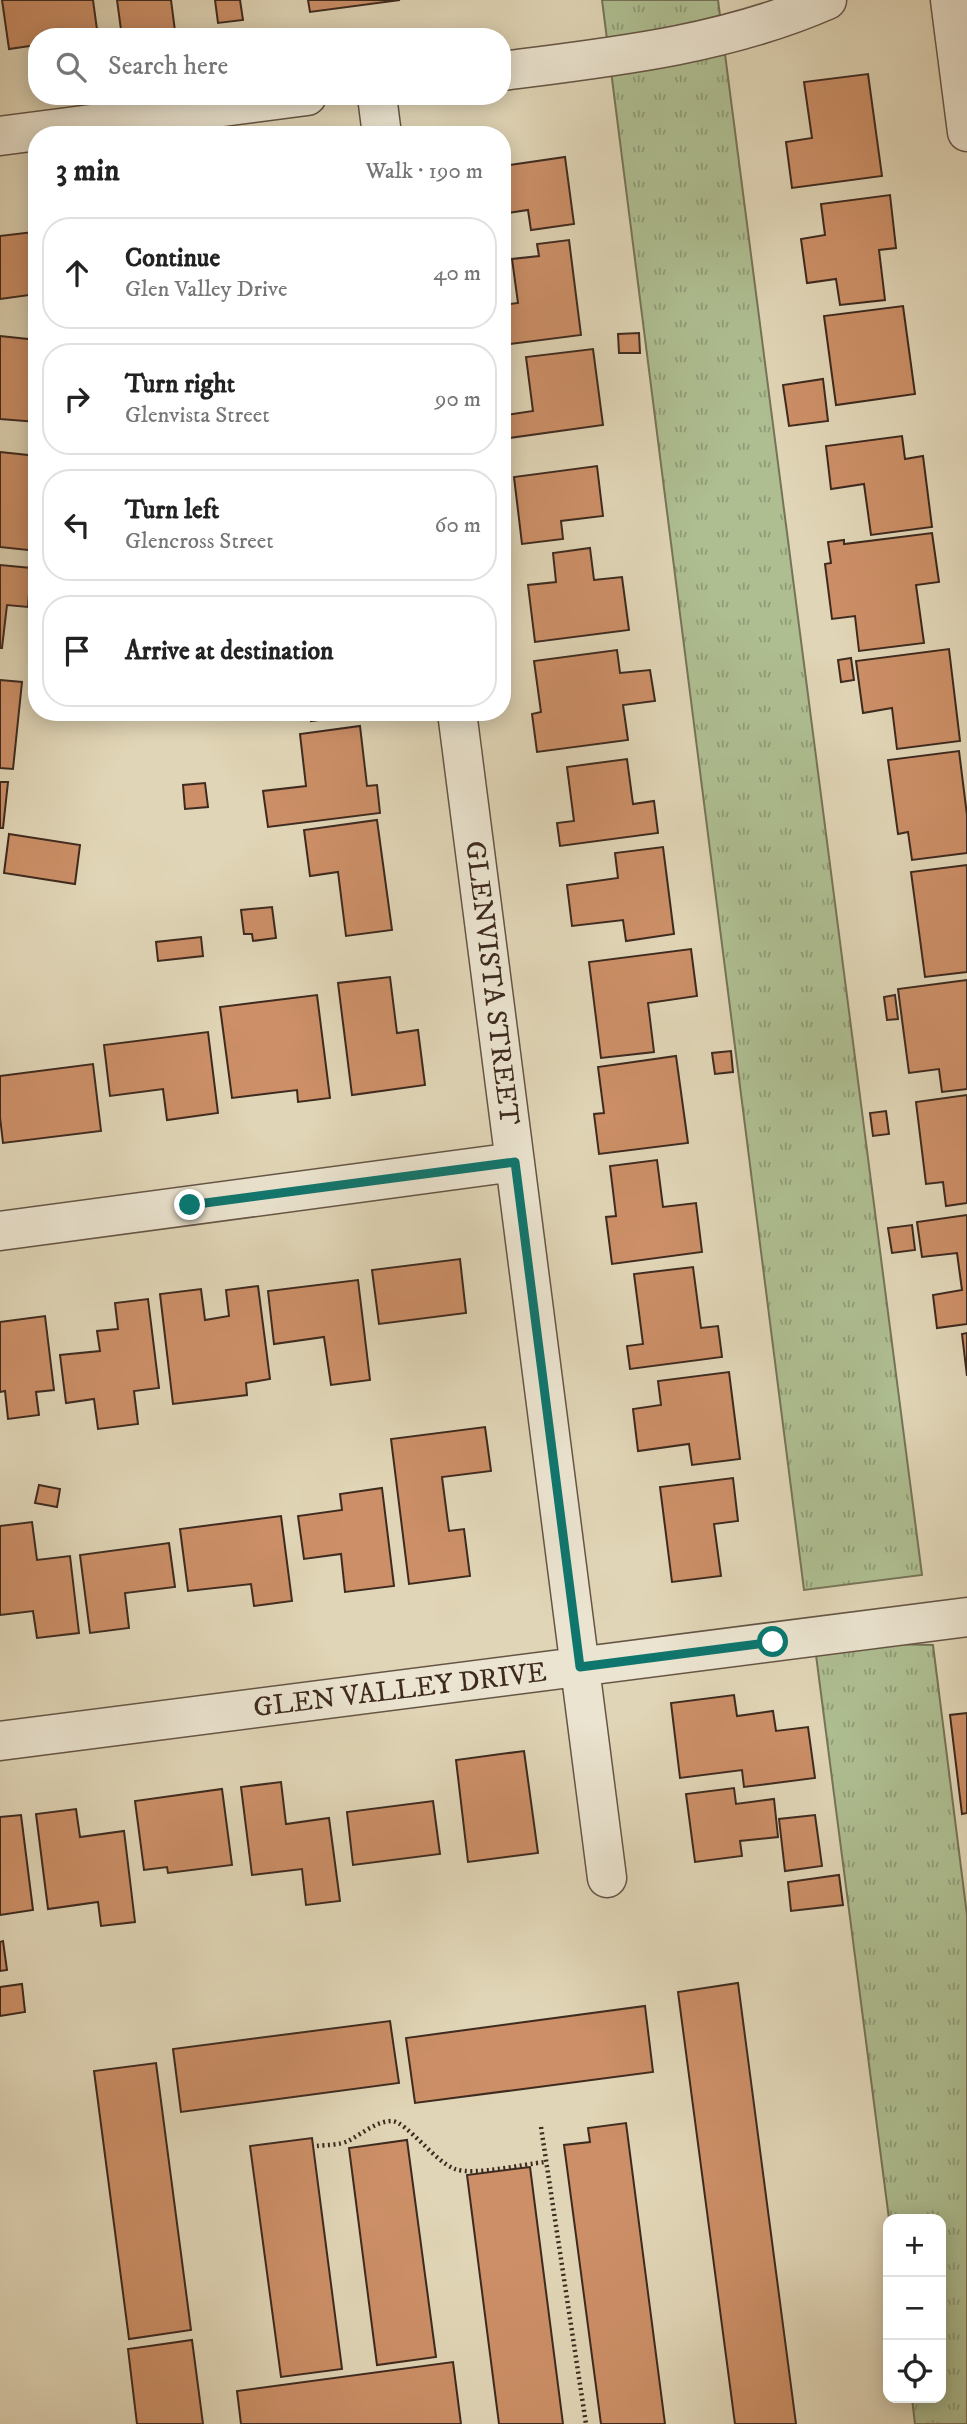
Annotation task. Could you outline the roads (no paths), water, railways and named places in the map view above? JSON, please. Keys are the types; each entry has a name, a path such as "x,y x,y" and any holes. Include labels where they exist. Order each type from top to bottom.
{"street":[{"path":"511,70 644,53 727,35 827,0"},
{"path":"950,0 967,132"},
{"path":"77,126 238,105"},
{"path":"378,105 381,126"},
{"path":"0,136 28,132"},
{"name":"GLENVISTA STREET","path":"458,721 607,1878"},
{"path":"0,1231 515,1162"},
{"name":"GLEN VALLEY DRIVE","path":"0,1741 967,1618"}]}
